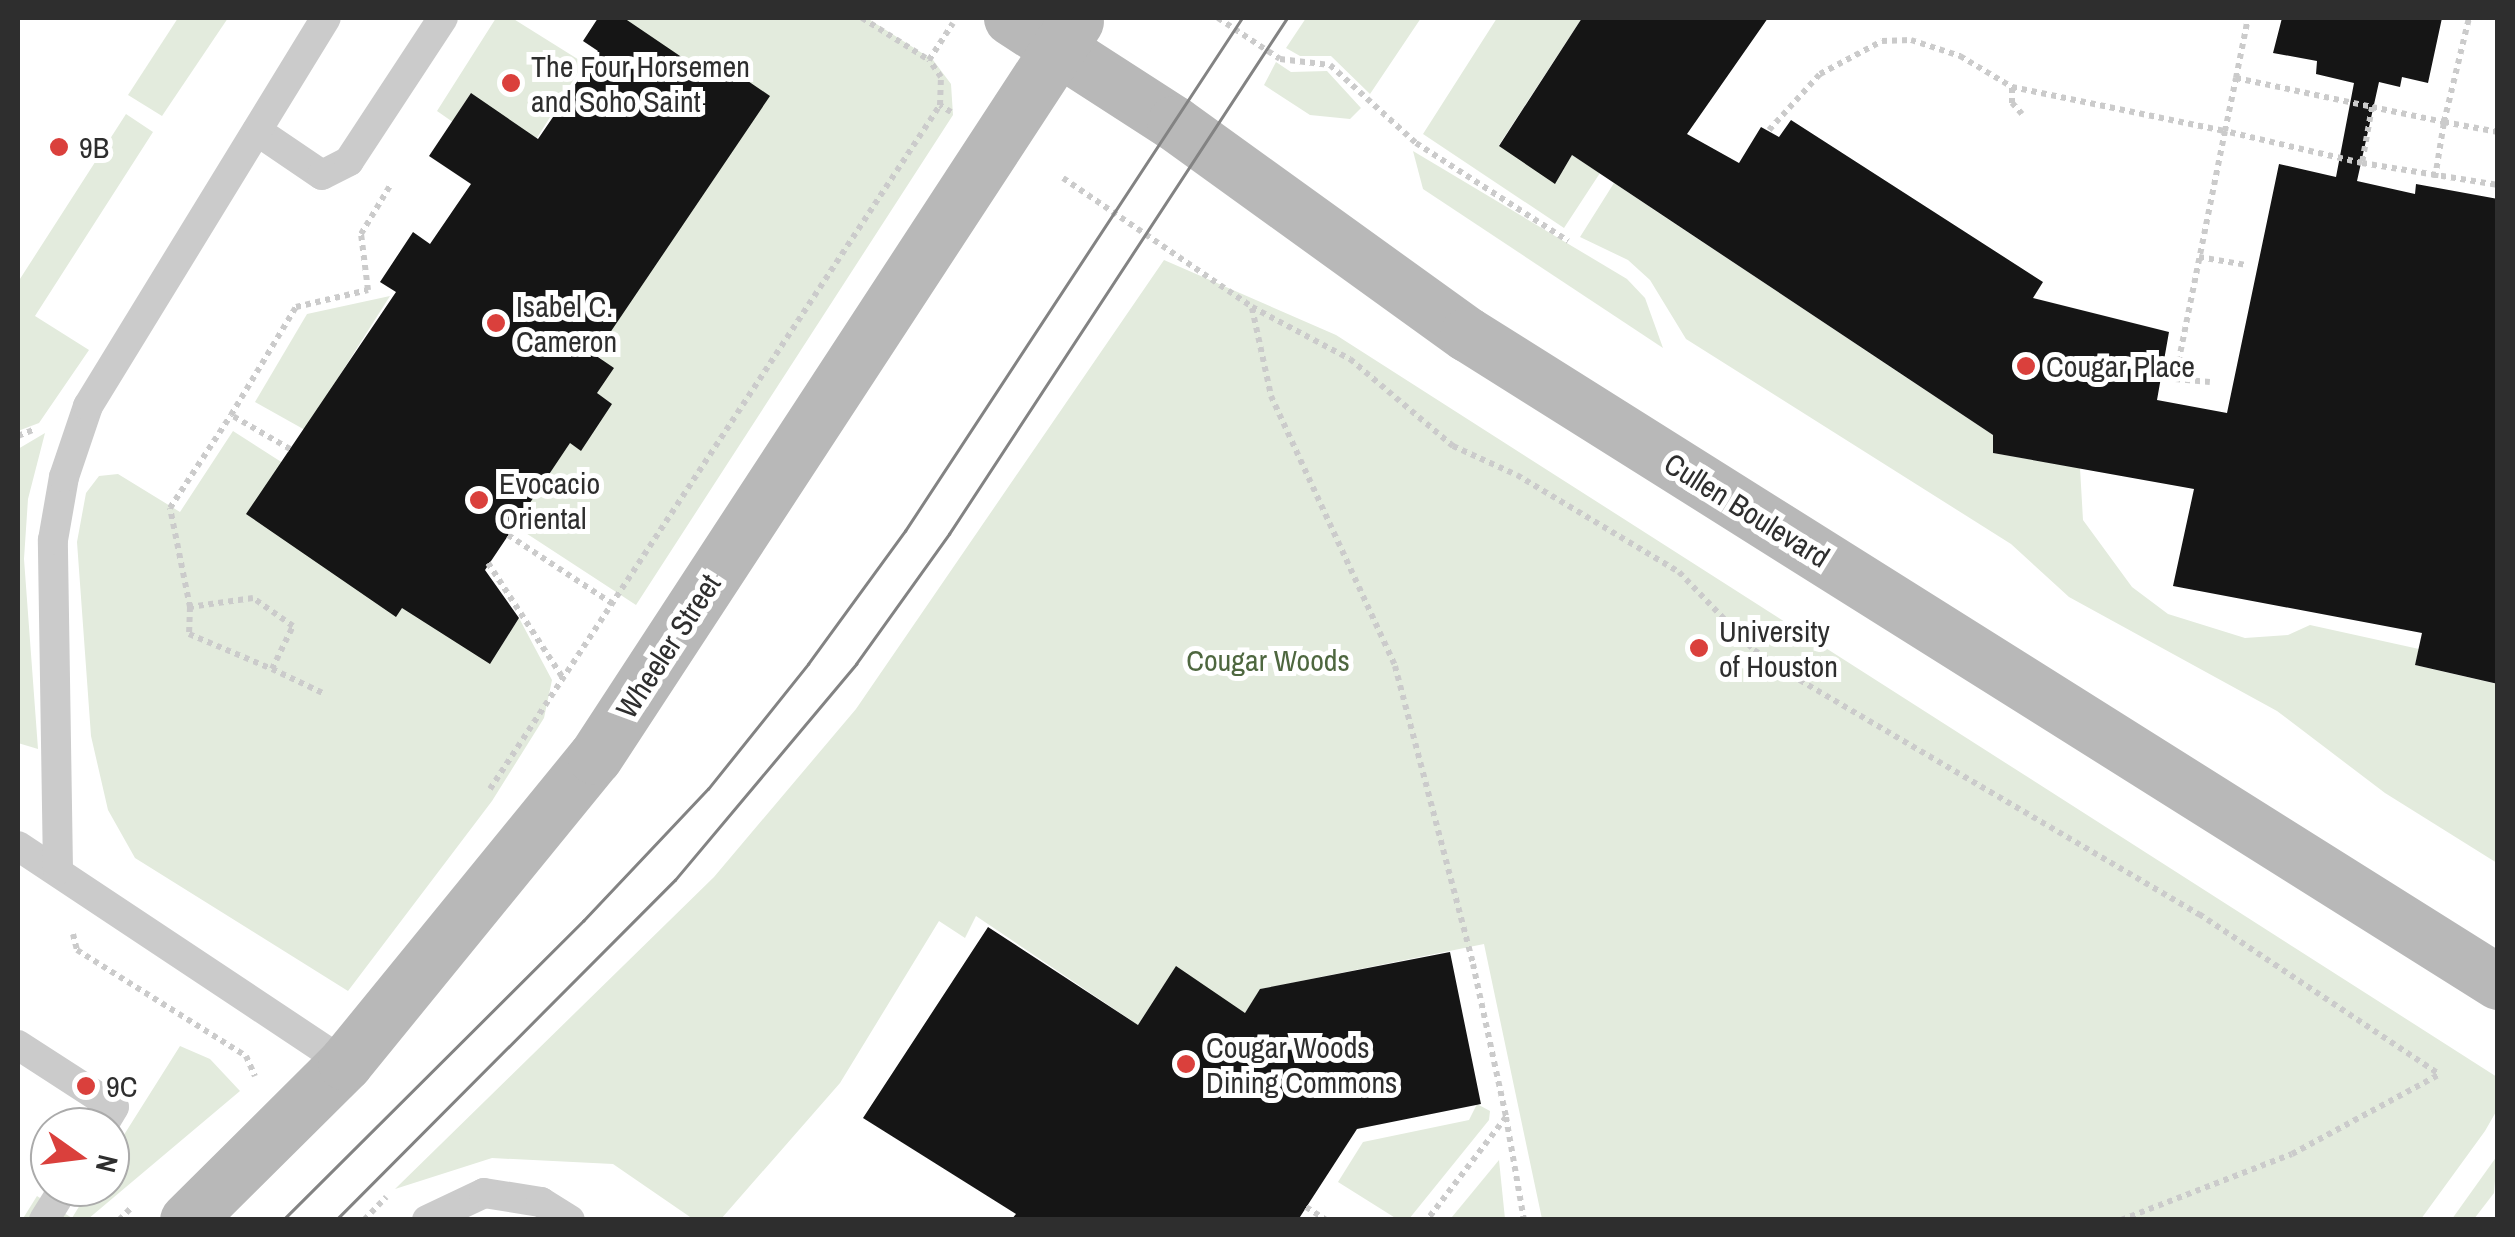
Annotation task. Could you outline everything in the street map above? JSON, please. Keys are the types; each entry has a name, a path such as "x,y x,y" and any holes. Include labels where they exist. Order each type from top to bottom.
{"street":[{"name":"Cullen Boulevard","path":"1011,18 1068,33 1174,123 1466,334 2498,982"},
{"name":"Wheeler Street","path":"187,1220 345,1063 595,758 1068,33"}],"lane":[{"path":"58,870 53,540 64,477 88,406 326,18"},
{"path":"257,130 322,175 349,161 443,18"},
{"path":"18,846 345,1063"},
{"path":"18,1046 114,1107"},
{"path":"427,1220 484,1193 541,1202 570,1220"}],"path":[{"path":"479,806 940,106 941,77 929,60 862,18"},
{"path":"1218,18 1280,59 1330,65 1416,143 1568,241"},
{"path":"2210,382 2175,380 2248,18"},
{"path":"2436,178 2444,122 2469,18"},
{"path":"929,60 946,36"},
{"path":"1768,130 1820,74 1882,42 1911,40 1960,56 2012,88 2436,178 2498,185"},
{"path":"2236,78 2498,132"},
{"path":"2012,88 2012,103 2022,114"},
{"path":"940,106 961,118"},
{"path":"2362,163 2372,107"},
{"path":"325,694 189,634 190,608 170,508 296,307 368,290 361,234 402,167"},
{"path":"1064,178 1252,307 1350,359 1410,403 1453,446 1517,475 1679,572 1754,650 1791,675 2199,914 2439,1074 2292,1154 2120,1220"},
{"path":"2200,257 2247,264"},
{"path":"1252,307 1271,396 1394,666 1474,964 1524,1220"},
{"path":"231,416 290,450"},
{"path":"508,535 613,604"},
{"path":"488,563 564,678"},
{"path":"190,608 252,598 293,626 272,669"},
{"path":"1428,1220 1506,1118"},
{"path":"364,1220 386,1197"},
{"path":"1306,1207 1326,1220"}],"green space":[{"path":"178,18 228,18 162,116 128,95"},
{"path":"496,18 512,18 584,63 537,138 527,133 510,162 437,111"},
{"path":"614,18 867,18 933,60 951,84 953,115 636,605 512,524 611,368 594,352 713,84"},
{"path":"1306,18 1421,18 1370,94 1331,56 1300,56 1286,48"},
{"path":"1497,18 1582,18 1499,145 1555,183 1572,155 1600,173 1564,228 1423,134"},
{"path":"1276,62 1291,72 1327,71 1361,108 1350,119 1310,115 1264,85"},
{"path":"126,114 153,132 35,316 89,350 39,423 18,431 18,282"},
{"path":"1413,151 1627,279 1645,298 1663,348 1423,189"},
{"path":"1614,183 1993,435 1993,453 2080,468 2083,520 2132,587 2168,614 2245,638 2288,635 2310,625 2419,649 2415,665 2497,684 2497,863 2385,793 2277,711 2069,597 2011,544 1686,339 1650,280 1628,260 1580,237"},
{"name":"Cougar Woods","path":"1164,260 1336,335 2497,1077 2497,1110 2485,1131 2421,1219 1542,1219 1484,944 1261,989 1245,1013 1174,970 1138,1025 976,916 965,938 939,921 840,1083 721,1219 693,1219 613,1164 492,1158 395,1189 714,877 856,709"},
{"path":"390,296 305,430 255,402 307,314"},
{"path":"233,431 286,465 490,663 519,618 552,680 544,718 492,801 348,991 135,858 108,810 91,736 77,542 86,493 99,476 118,474 180,512"},
{"path":"45,433 28,499 24,559 38,749 18,743 18,449"},
{"path":"180,1046 210,1059 240,1091 130,1184 130,1125"},
{"path":"1477,1104 1490,1111 1489,1120 1409,1219 1397,1219 1338,1182 1363,1142 1469,1120"},
{"path":"2497,1156 2494,1193 2474,1219 2452,1219"},
{"path":"1499,1160 1505,1219 1452,1217"},
{"path":"30,1207 54,1207 72,1218 79,1207 102,1207 88,1219 22,1220"}],"building":[{"name":"Isabel C. Cameron","path":"598,18 624,18 714,79 723,64 770,96 595,355 614,368 597,393 612,404 581,451 570,443 485,570 519,618 490,664 402,608 396,617 246,514 396,292 380,282 413,232 430,244 471,184 429,156 471,93 538,139 598,51 583,41"},
{"name":"Cougar Place","path":"1582,18 1768,18 1687,134 1739,163 1761,127 1779,137 1791,120 2043,282 2033,298 2169,332 2157,400 2227,413 2279,164 2336,177 2354,83 2316,74 2317,61 2273,53 2282,18 2442,18 2428,83 2402,77 2400,87 2379,82 2357,181 2415,194 2416,184 2498,199 2498,684 2415,665 2422,633 2173,586 2194,489 1993,453 1993,435 1572,155 1555,184 1499,146"},
{"name":"Cougar Woods Dining Commons","path":"988,927 1138,1025 1176,966 1245,1013 1260,989 1450,952 1481,1104 1357,1129 1298,1220 1011,1220 1016,1214 863,1118"}],"tram line":[{"path":"283,1220 583,921 708,789 808,664 905,531 1242,18"},
{"path":"336,1220 675,880 856,664 949,534 1287,18"}],"place":[{"name":"The Four Horsemen and Soho Saint","path":"511,83"},
{"name":"9B","path":"59,147"},
{"name":"Isabel C. Cameron","path":"496,323"},
{"name":"Cougar Place","path":"2026,366"},
{"name":"Evocacio Oriental","path":"479,500"},
{"name":"University of Houston","path":"1699,648"},
{"name":"Cougar Woods Dining Commons","path":"1186,1064"},
{"name":"9C","path":"86,1086"}]}
